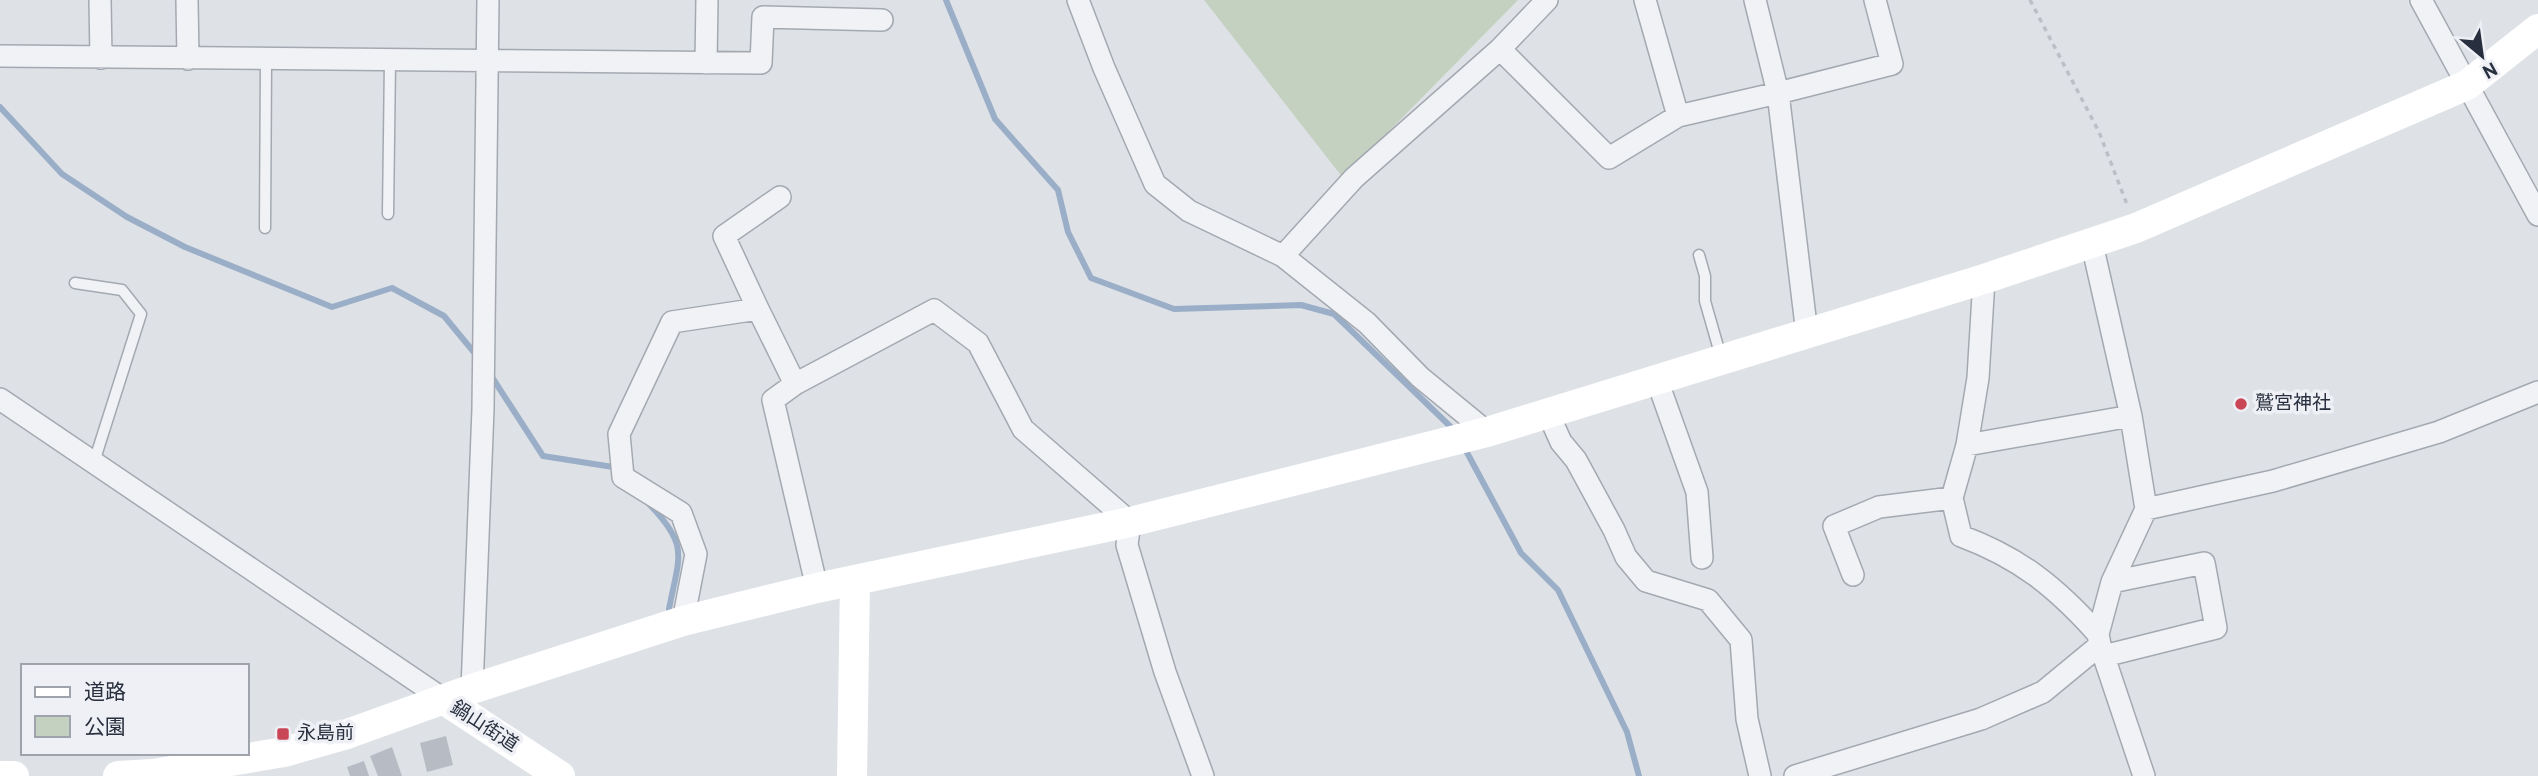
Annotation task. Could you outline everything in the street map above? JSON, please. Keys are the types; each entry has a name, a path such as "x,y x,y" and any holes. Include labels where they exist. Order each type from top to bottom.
{"street":[{"path":"100,0 101,58"},
{"path":"187,0 188,59"},
{"path":"459,695 483,409 488,0"},
{"path":"706,63 707,0"},
{"path":"1078,0 1104,68 1155,184 1189,211 1283,256 1367,323 1420,377 1487,432"},
{"path":"1283,256 1354,178 1500,49 1547,0"},
{"path":"1646,0 1678,116"},
{"path":"1755,0 1778,93 1807,334"},
{"path":"1500,49 1609,158 1678,116 1892,64 1875,0"},
{"path":"2421,0 2538,215"},
{"path":"0,56 761,63 763,17 881,20"},
{"path":"459,695 683,621 817,588 1130,522 1487,432 1984,279 2136,228 2467,85 2538,29"},
{"path":"780,197 724,236 795,384"},
{"path":"2092,244 2131,416 2146,509 2112,582 2101,645"},
{"path":"1984,279 1978,378 1968,444 1952,498 1961,536 2001,551 2038,576 2071,605 2101,645 2144,776"},
{"path":"683,621 696,554 681,513 623,477 619,434 672,322 758,309"},
{"path":"817,588 773,400 795,384 934,310 978,342 1023,429 1130,522"},
{"path":"1657,380 1697,492 1702,558"},
{"path":"2146,509 2273,481 2439,432 2538,392"},
{"path":"0,399 459,695"},
{"path":"1548,413 1560,442 1576,460 1632,565 1646,581 1708,600 1741,640 1746,719 1760,776"},
{"path":"1968,444 2131,416"},
{"path":"1853,575 1835,526 1879,507 1952,498"},
{"path":"1130,522 1127,545 1165,672 1203,776"},
{"path":"1795,776 1937,730 1981,719 2043,692 2101,645 2216,628 2204,563 2112,582"},
{"path":"852,776 855,580"},
{"name":"鍋山街道","path":"118,776 153,775 284,752 459,695 560,776"},
{"path":"0,776 13,776"}],"lane":[{"path":"265,228 266,60"},
{"path":"388,214 390,61"},
{"path":"1699,255 1705,276 1705,301 1721,360"},
{"path":"75,283 122,290 141,314 94,462"}],"path":[{"path":"2030,0 2099,132 2136,228"}],"green space":[{"path":"1204,0 1518,0 1343,178"}],"building":[{"path":"446,736 453,765 427,772 420,743"},
{"path":"392,747 402,776 378,776 370,756"},
{"path":"364,761 369,776 350,776 347,767"}],"waterway":[{"path":"946,0 995,119 1058,190 1068,232 1091,278 1174,309 1301,305 1334,314 1455,431"},
{"path":"0,107 62,174 127,217 185,247 332,307 392,288 444,316 477,356"},
{"path":"490,374 543,456 613,467 617,471"},
{"path":"1464,447 1521,553 1558,590 1627,732 1639,776"},
{"path":"649,504 671,531 678,552 669,609"}],"place":[{"name":"鷲宮神社","path":"2241,404"},
{"name":"永島前","path":"283,734"}]}
